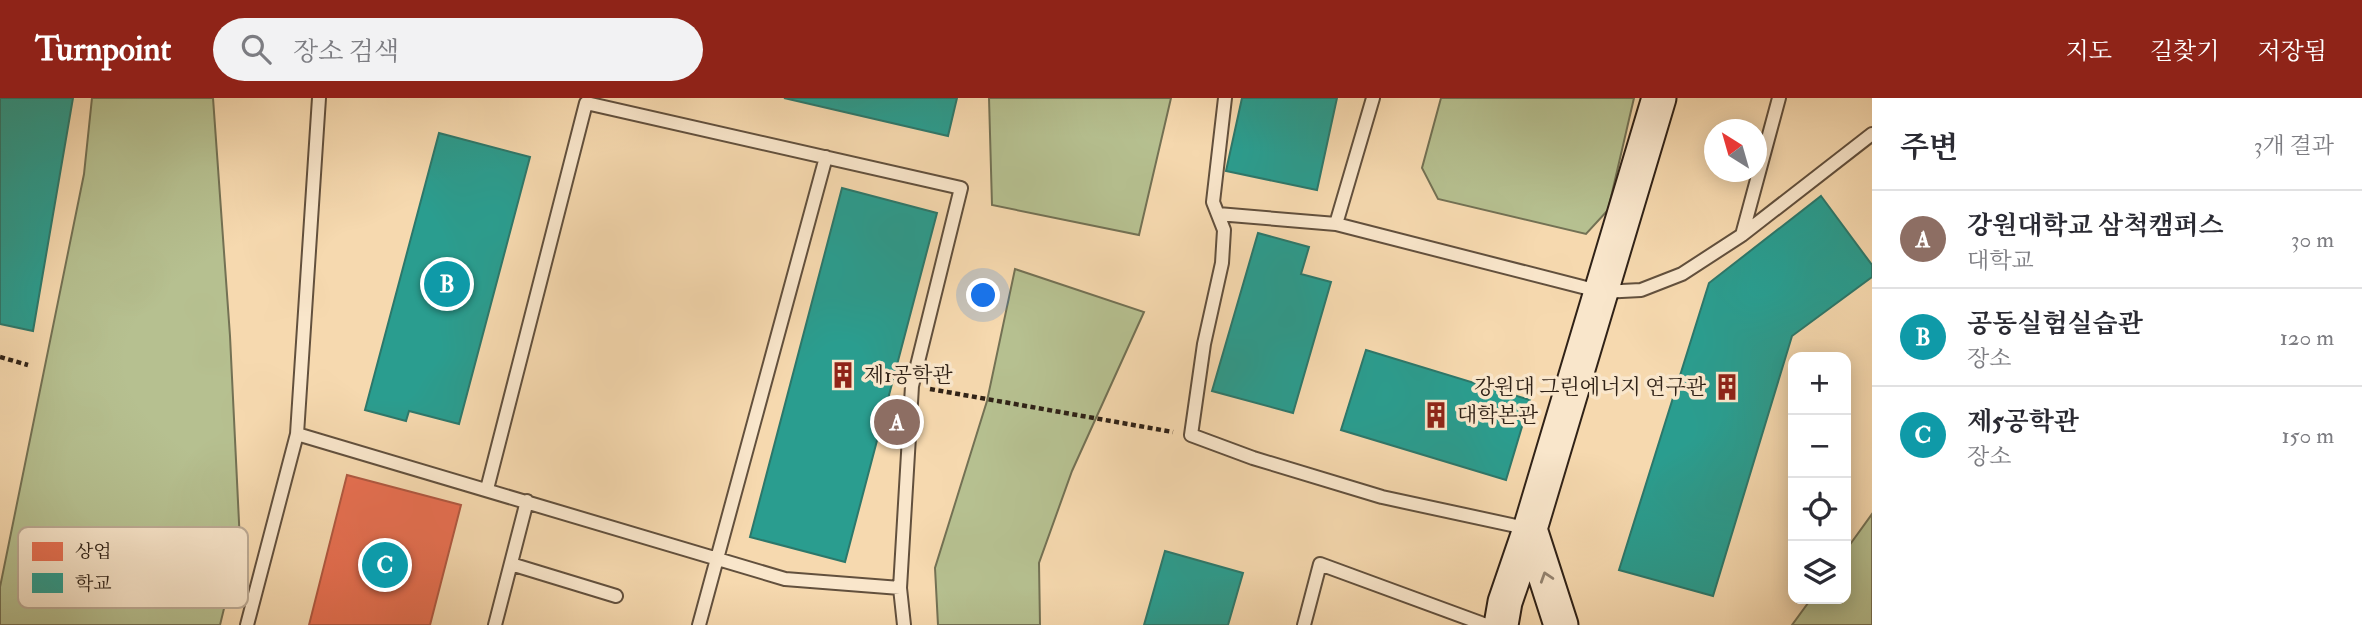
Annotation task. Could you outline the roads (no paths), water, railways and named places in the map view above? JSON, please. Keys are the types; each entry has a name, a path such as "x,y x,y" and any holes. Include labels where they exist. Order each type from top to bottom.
{"street":[{"path":"1501,625 1505,602 1531,529 1658,98"},
{"path":"1531,529 1561,625"}],"lane":[{"path":"247,625 297,434 319,98"},
{"path":"1226,98 1213,202 1224,230 1222,263 1204,344 1191,435 1254,458 1382,497 1531,529"},
{"path":"1336,224 1373,98"},
{"path":"1742,234 1779,98"},
{"path":"487,489 586,103 961,188 912,386 900,588 904,625"},
{"path":"1218,214 1336,224 1602,292 1640,290 1682,274 1742,234 1872,134"},
{"path":"699,625 826,157"},
{"path":"297,434 785,579 900,588"},
{"path":"495,625 527,501"},
{"path":"1304,625 1320,564 1486,625"},
{"path":"511,565 616,596"}],"place":[{"name":"공동실험실습관","path":"447,284"},
{"name":"제1공학관","path":"843,375"},
{"name":"강원대 그린에너지 연구관","path":"1727,387"},
{"name":"대학본관","path":"1436,415"},
{"name":"강원대학교 삼척캠퍼스","path":"897,422"},
{"name":"제5공학관","path":"385,565"}]}
